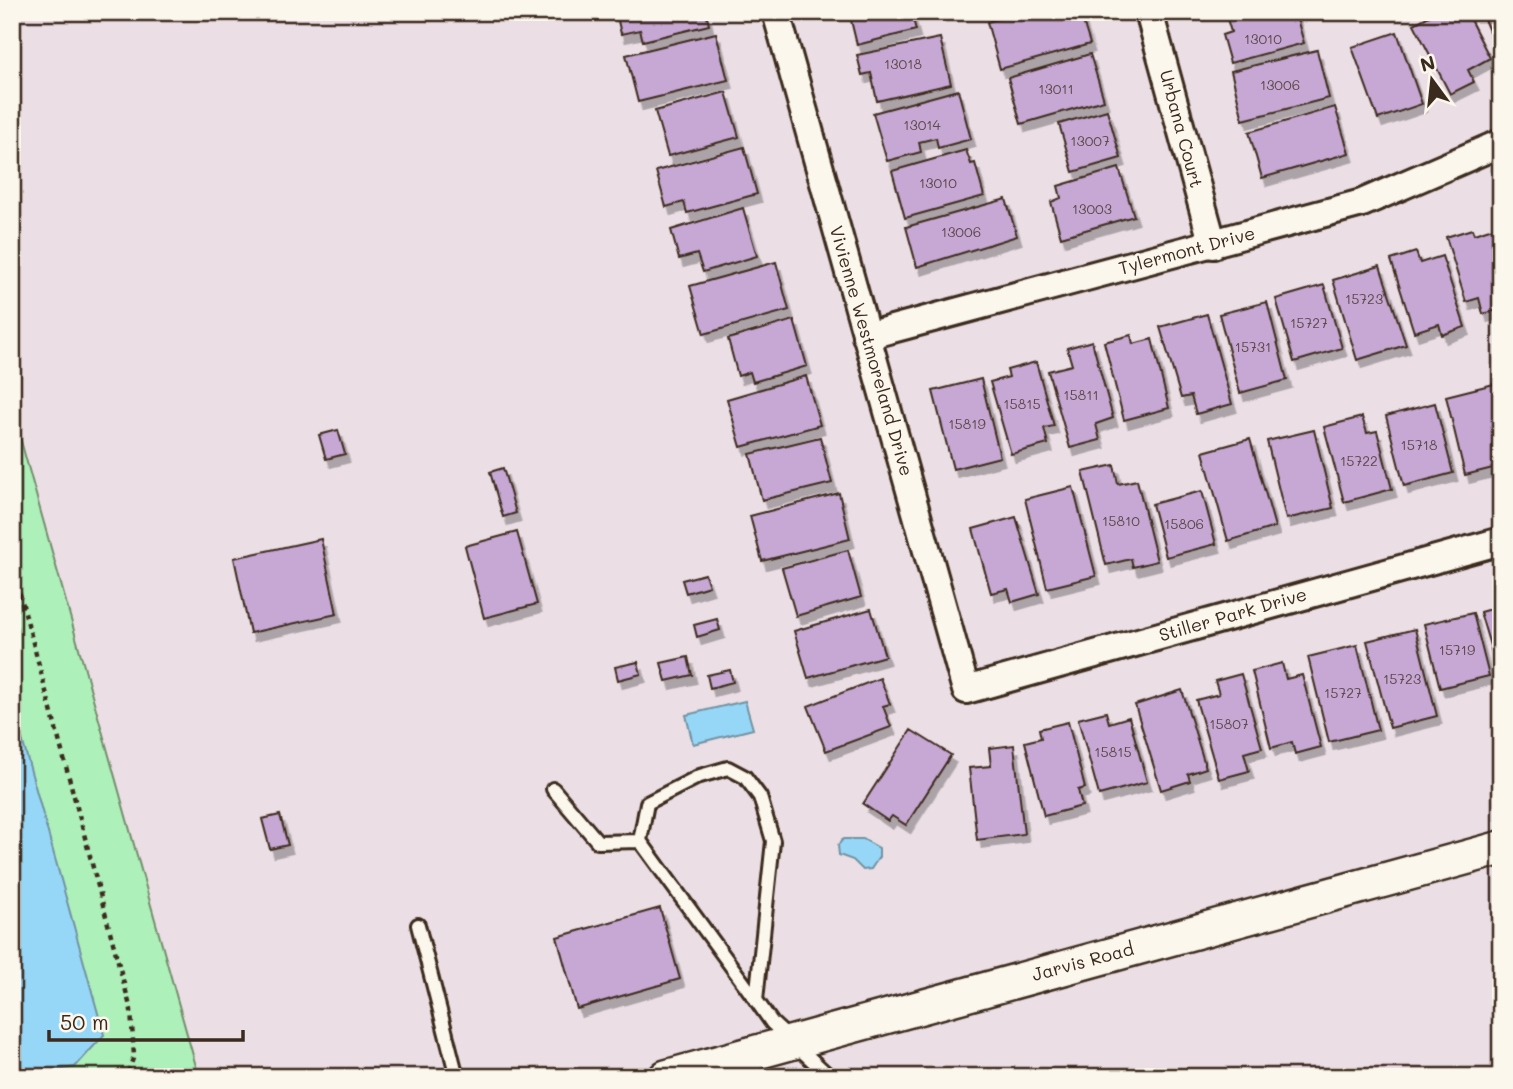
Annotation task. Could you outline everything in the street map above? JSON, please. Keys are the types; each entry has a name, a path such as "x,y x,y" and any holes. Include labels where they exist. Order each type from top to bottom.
{"street":[{"name":"Vivienne Westmoreland Drive","path":"776,12 966,690"},
{"name":"Urbana Court","path":"1149,12 1213,245"},
{"name":"Tylermont Drive","path":"866,336 1362,203 1501,143"},
{"name":"Stiller Park Drive","path":"966,690 1501,541"},
{"name":"Jarvis Road","path":"666,1077 1501,848"}],"lane":[{"path":"755,1000 773,841 760,797 745,777 728,768 700,776 647,803 640,842 755,1000 772,1023 830,1077"},
{"path":"553,789 598,842 640,842"},
{"path":"418,925 457,1077"}],"path":[{"path":"12,564 131,1010 134,1056 126,1077"}],"green space":[{"path":"12,409 199,1077 12,1077"}],"water":[{"path":"745,701 753,729 693,744 686,715"},
{"path":"12,703 104,1035 75,1067 14,1077"},
{"path":"843,839 863,839 879,848 879,857 871,869 863,870 853,860 839,855 838,845"}],"building":[{"path":"616,12 706,12 709,25 643,41 640,30 621,34"},
{"path":"849,12 911,12 916,30 857,45"},
{"path":"1021,12 1072,12 1075,21 1082,18 1090,44 1000,69 987,22"},
{"path":"1225,12 1295,12 1304,43 1230,63 1222,35 1231,32"},
{"path":"1430,12 1466,12 1490,58 1468,70 1474,82 1450,94 1414,24 1431,15"},
{"path":"1481,12 1501,12 1501,60"},
{"path":"1397,32 1422,104 1378,119 1352,47"},
{"path":"716,33 728,80 638,102 626,55"},
{"path":"940,38 951,84 877,101 871,73 862,75 857,55"},
{"path":"1317,50 1329,98 1243,120 1231,71"},
{"path":"1090,54 1104,100 1021,124 1008,78"},
{"path":"958,90 971,139 938,148 936,138 919,142 921,152 887,161 873,113"},
{"path":"726,92 739,137 668,156 655,111"},
{"path":"1335,107 1349,153 1262,178 1249,132"},
{"path":"1107,110 1121,158 1073,172 1059,124"},
{"path":"744,147 757,194 687,213 684,202 666,207 656,171"},
{"path":"966,150 971,164 975,163 984,196 905,218 892,171"},
{"path":"1119,168 1134,216 1061,237 1051,202 1061,198 1058,186"},
{"path":"1006,199 1017,236 917,267 906,227"},
{"path":"743,208 757,256 703,272 697,254 679,259 671,230"},
{"path":"1496,227 1501,242 1501,309 1483,314 1479,298 1466,302 1446,237 1472,229 1474,234"},
{"path":"1416,252 1420,263 1442,256 1465,327 1442,335 1439,324 1414,332 1391,260"},
{"path":"776,262 789,310 704,334 690,286"},
{"path":"1380,266 1406,345 1357,360 1333,280"},
{"path":"1324,285 1342,348 1294,362 1276,299"},
{"path":"1267,302 1287,380 1240,393 1219,314"},
{"path":"1207,314 1232,404 1196,414 1191,396 1181,398 1160,327"},
{"path":"794,320 807,366 753,382 750,372 738,376 728,339"},
{"path":"1131,335 1133,344 1152,339 1169,408 1124,420 1104,342"},
{"path":"1092,341 1113,418 1096,424 1100,440 1070,448 1048,371 1072,365 1067,348"},
{"path":"1036,362 1054,426 1044,428 1048,444 1011,454 990,382 1009,377 1007,370"},
{"path":"806,376 820,425 741,447 727,399"},
{"path":"981,379 1000,457 953,469 933,391"},
{"path":"1494,384 1501,412 1501,466 1465,475 1446,396"},
{"path":"1435,403 1453,473 1404,486 1386,416"},
{"path":"1362,417 1367,433 1377,431 1392,489 1344,502 1324,427"},
{"path":"338,430 345,454 326,459 319,435"},
{"path":"1314,430 1333,508 1286,519 1267,441"},
{"path":"820,437 832,483 762,500 750,454"},
{"path":"1250,439 1275,527 1228,541 1203,452"},
{"path":"1114,465 1118,484 1137,480 1157,561 1133,567 1131,559 1106,565 1083,472"},
{"path":"503,468 516,513 503,517 490,472"},
{"path":"1073,487 1096,576 1047,588 1025,499"},
{"path":"1202,491 1216,544 1166,557 1152,504"},
{"path":"839,493 850,539 762,561 750,516"},
{"path":"1016,517 1039,594 1012,602 1008,589 991,593 973,529"},
{"path":"517,532 537,604 484,618 465,546"},
{"path":"321,539 337,614 250,633 234,558"},
{"path":"848,550 861,597 796,616 782,568"},
{"path":"705,574 709,586 686,593 682,580"},
{"path":"1501,606 1501,675 1499,676 1480,612"},
{"path":"871,609 885,656 808,678 794,631"},
{"path":"1473,613 1489,676 1440,688 1424,624"},
{"path":"717,619 720,630 697,637 694,625"},
{"path":"1415,629 1437,716 1390,728 1367,641"},
{"path":"1357,645 1378,730 1329,742 1308,657"},
{"path":"688,657 692,675 666,681 661,663"},
{"path":"638,662 641,674 618,680 615,667"},
{"path":"1282,663 1286,679 1302,675 1321,747 1295,754 1292,742 1271,748 1252,671"},
{"path":"730,670 733,682 710,688 707,675"},
{"path":"1241,674 1262,748 1244,753 1249,771 1219,779 1196,700 1219,694 1215,681"},
{"path":"880,678 890,704 883,706 891,727 826,751 808,706"},
{"path":"1182,690 1206,768 1188,774 1190,781 1161,790 1135,705"},
{"path":"1106,712 1109,723 1129,717 1147,782 1099,795 1078,719"},
{"path":"1068,722 1085,788 1078,790 1082,806 1044,816 1025,742 1041,738 1039,729"},
{"path":"911,730 951,755 906,825 892,816 888,821 863,804"},
{"path":"1014,745 1024,834 977,840 969,768 991,766 989,748"},
{"path":"280,815 288,845 270,849 262,819"},
{"path":"660,908 680,979 577,1009 557,937"}]}
